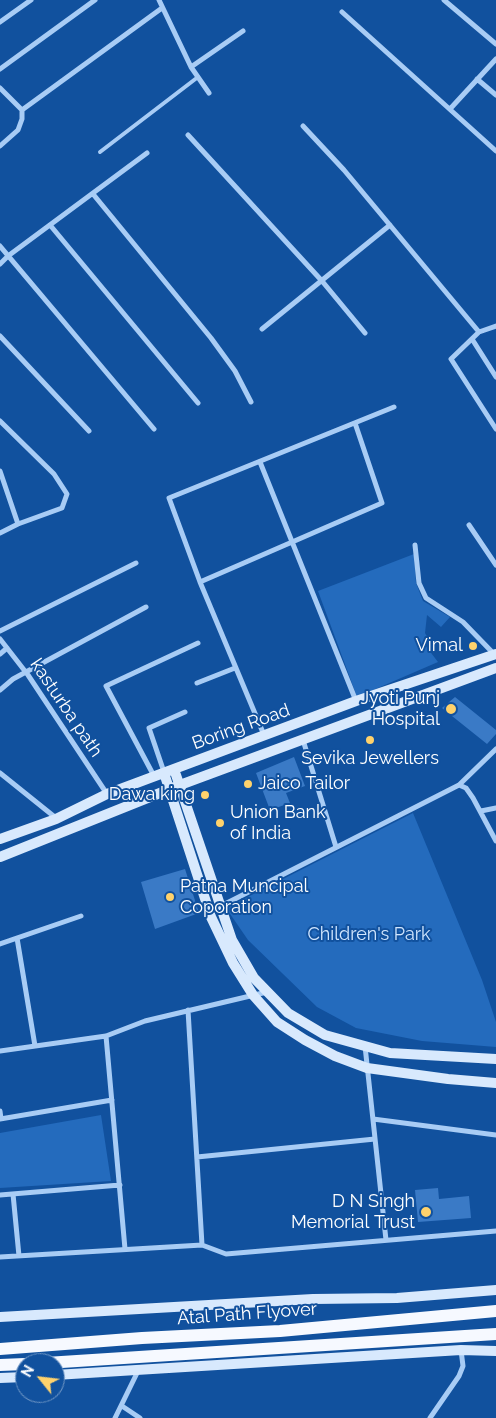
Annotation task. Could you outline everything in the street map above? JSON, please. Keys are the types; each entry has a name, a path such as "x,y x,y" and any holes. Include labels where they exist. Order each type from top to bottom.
{"main road":[{"name":"Atal Path Flyover","path":"0,1349 142,1338 280,1331 496,1311"},
{"name":"Atal Path Flyover","path":"65,1362 496,1334"},
{"path":"0,1365 15,1364"}],"street":[{"path":"0,22 30,0"},
{"path":"0,69 95,0"},
{"path":"159,0 191,67 209,93"},
{"path":"444,0 496,44"},
{"path":"22,110 162,8"},
{"path":"342,12 496,151"},
{"path":"191,67 243,31"},
{"path":"450,109 496,59"},
{"path":"477,79 496,95"},
{"path":"0,88 22,110 22,119 18,130 0,146"},
{"path":"303,126 390,225 479,332"},
{"path":"188,134 322,281 365,334"},
{"path":"0,264 8,256 146,153"},
{"path":"93,194 211,338 235,371 251,402"},
{"path":"50,225 198,403"},
{"path":"262,329 390,225"},
{"path":"0,246 154,429"},
{"path":"496,326 479,332 451,358 496,429"},
{"path":"0,336 89,431"},
{"path":"472,338 496,376"},
{"path":"264,736 200,582 169,498 394,407"},
{"path":"0,421 54,474 67,494 62,508 18,524 0,533"},
{"path":"200,582 382,503 356,423"},
{"path":"260,462 356,700"},
{"path":"0,471 18,524"},
{"path":"469,525 496,565"},
{"path":"415,545 419,583 426,598 463,622 495,656"},
{"path":"0,631 136,563"},
{"path":"0,690 26,672 146,607"},
{"name":"kasturba path","path":"0,639 26,672 107,794"},
{"path":"198,643 106,686 164,773 180,785 232,940 254,978 288,1013 325,1035 390,1052 496,1059"},
{"path":"0,654 7,648"},
{"name":"Boring Road","path":"0,839 56,819 107,794 356,700 495,656"},
{"path":"197,683 235,668"},
{"path":"0,857 180,785 496,668"},
{"path":"185,712 149,728 211,917 233,963 253,995 277,1022 305,1040 335,1056 367,1068 448,1079 496,1083"},
{"path":"303,740 336,847"},
{"path":"220,906 459,784 496,749"},
{"path":"0,773 56,819"},
{"path":"459,784 466,788 496,840"},
{"path":"481,811 496,808"},
{"path":"0,944 81,916"},
{"path":"17,938 35,1046"},
{"path":"0,1051 106,1036 145,1021 267,992"},
{"path":"188,1010 202,1245"},
{"path":"106,1036 125,1250"},
{"path":"365,1046 386,1240"},
{"path":"0,1112 1,1119 112,1100"},
{"path":"373,1119 496,1135"},
{"path":"197,1156 375,1140"},
{"path":"0,1195 120,1185"},
{"path":"13,1194 18,1256"},
{"path":"0,1257 202,1245 226,1254 496,1231"},
{"path":"0,1317 313,1299 397,1298 496,1290"},
{"path":"65,1374 461,1350 496,1351"},
{"path":"430,1418 459,1376 463,1366 461,1350"},
{"path":"115,1418 139,1369"},
{"path":"0,1378 15,1377"},
{"path":"122,1406 140,1418"}],"lane":[{"path":"100,152 198,77"}],"green space":[{"path":"414,554 416,583 423,601 450,617 441,627 427,615 425,633 429,640 425,645 438,662 357,697 318,591"},
{"name":"Children's Park","path":"413,813 482,980 496,1022 496,1047 422,1041 356,1028 317,1007 248,940 226,908"},
{"path":"101,1115 111,1181 0,1188 0,1133"}],"building":[{"path":"455,697 496,730 496,734 487,744 442,708"},
{"path":"294,757 305,786 286,793 290,803 270,810 256,773"},
{"name":"Patna Muncipal Coporation","path":"185,869 199,913 155,929 141,882"},
{"path":"438,1188 439,1199 469,1196 471,1218 418,1222 415,1190"}],"place":[{"name":"Vimal","path":"473,646"},
{"name":"Jyoti Punj Hospital","path":"451,709"},
{"name":"Sevika Jewellers","path":"370,740"},
{"name":"Jaico Tailor","path":"248,784"},
{"name":"Dawa king","path":"205,795"},
{"name":"Union Bank of India","path":"220,823"},
{"name":"Patna Muncipal Coporation","path":"170,897"},
{"name":"D N Singh Memorial Trust","path":"426,1212"}]}
